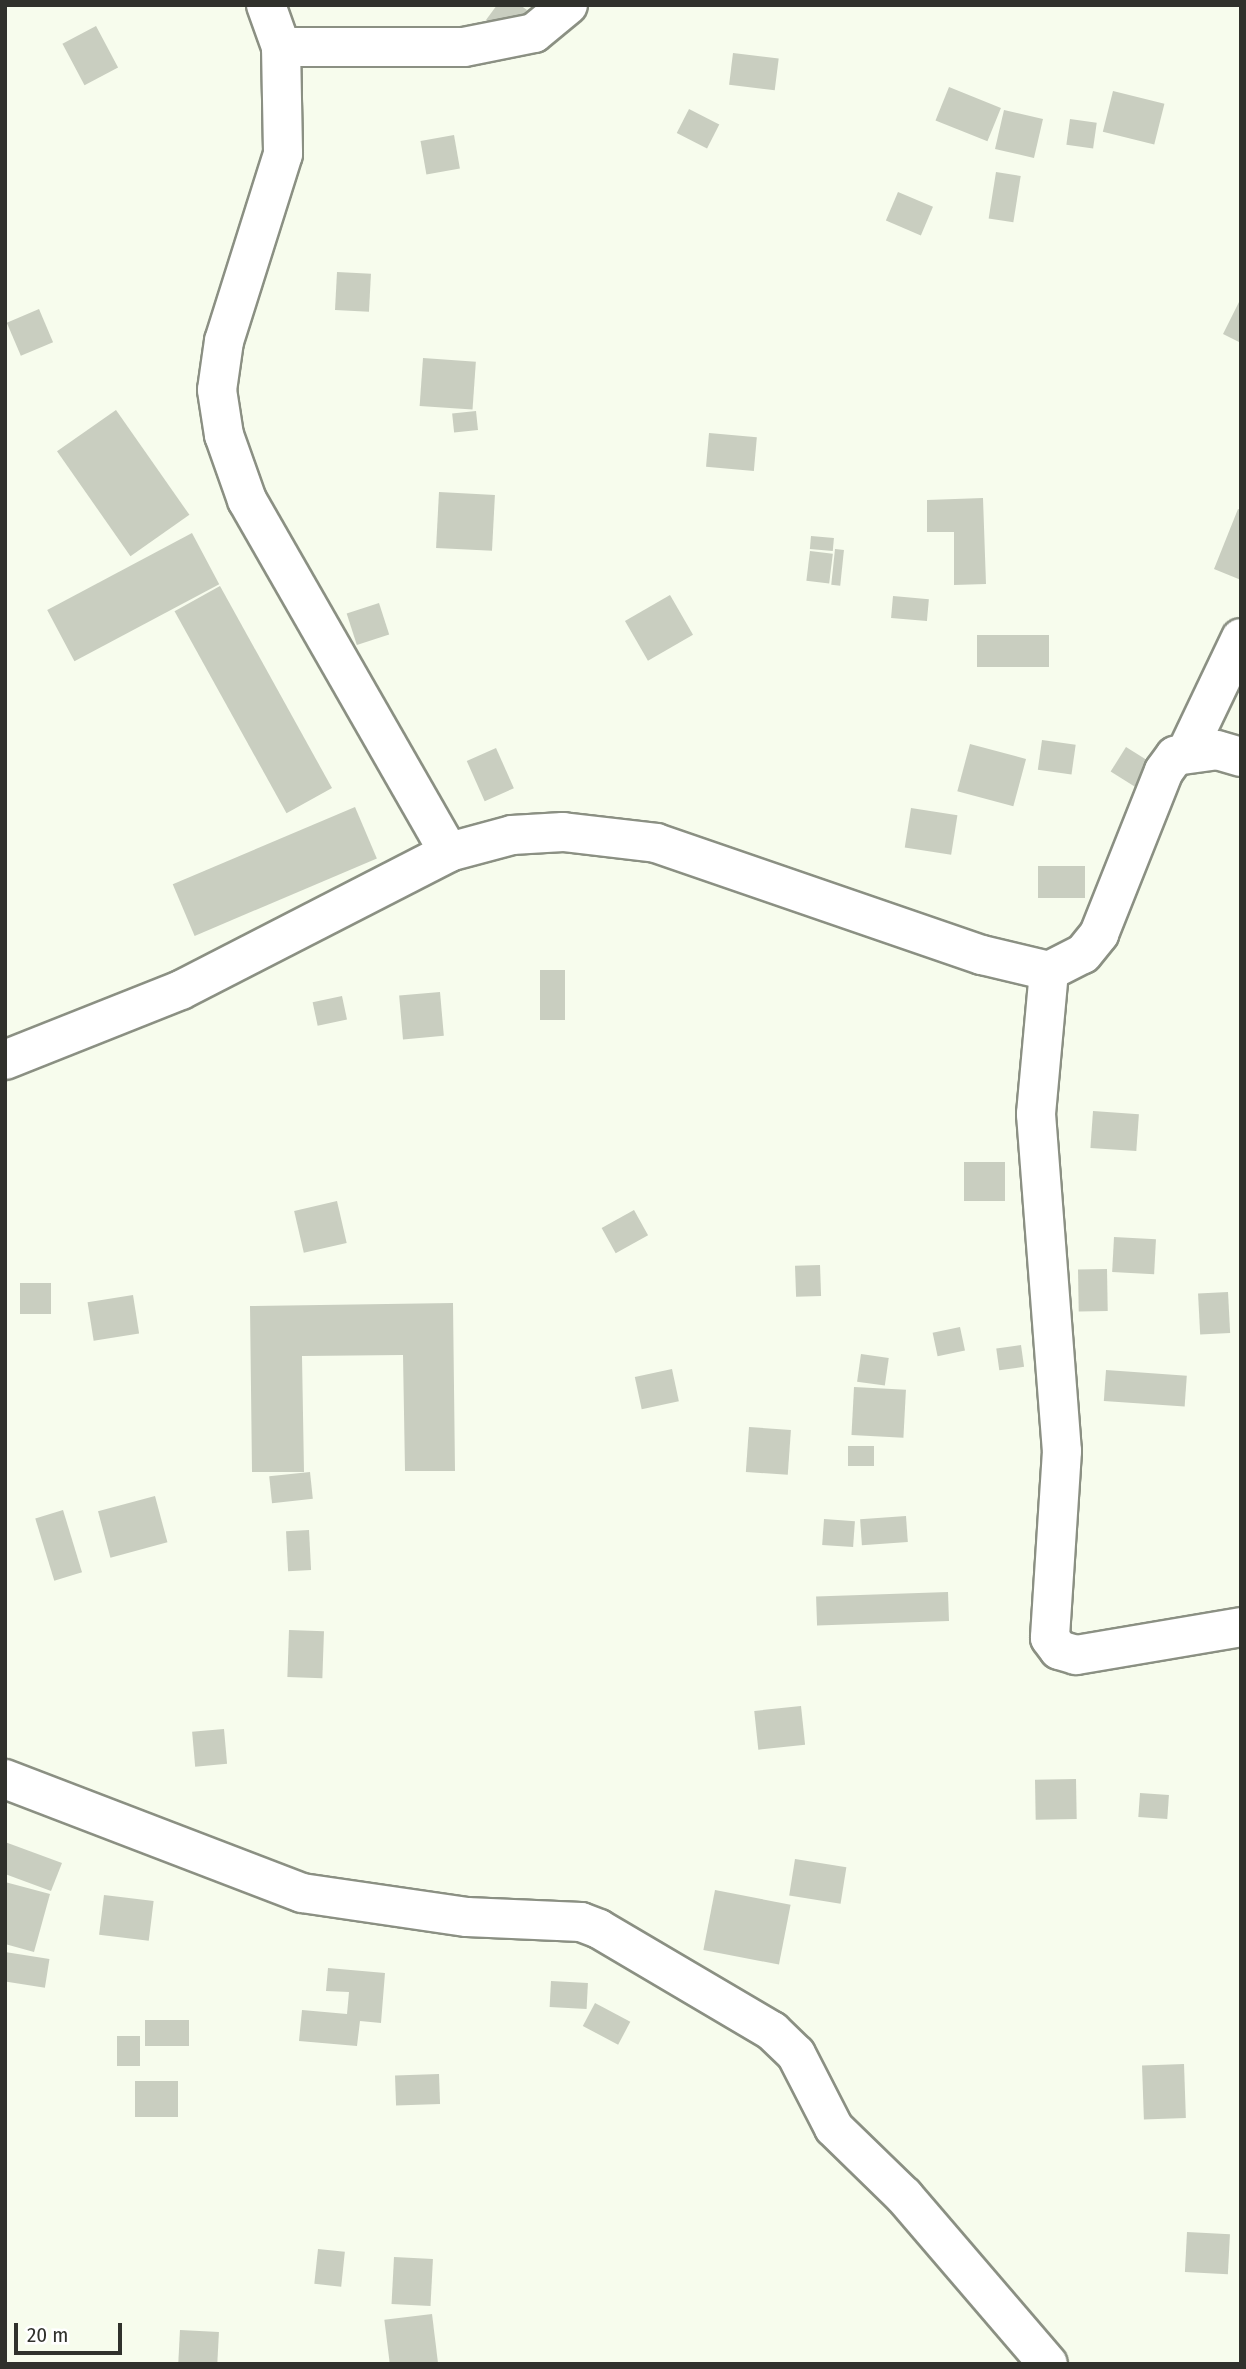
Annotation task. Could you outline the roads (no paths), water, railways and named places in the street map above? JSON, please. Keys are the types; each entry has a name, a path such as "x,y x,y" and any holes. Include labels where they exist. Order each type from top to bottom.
{"street":[{"path":"266,5 281,47 283,154 224,341 217,390 224,435 247,500 449,852"},
{"path":"281,47 464,47 534,33 568,5"},
{"path":"1187,751 1241,638"},
{"path":"5,1060 180,990 449,852 512,835 563,832 656,843 982,955 1049,971 1083,954 1099,934 1164,771 1175,756 1187,751 1217,750 1241,757"},
{"path":"1049,971 1037,1114 1062,1451 1050,1638 1059,1650 1076,1655 1241,1627"},
{"path":"5,1779 302,1893 467,1917 572,1921 599,1929 772,2031 796,2054 834,2128 904,2196 1048,2364"}]}
